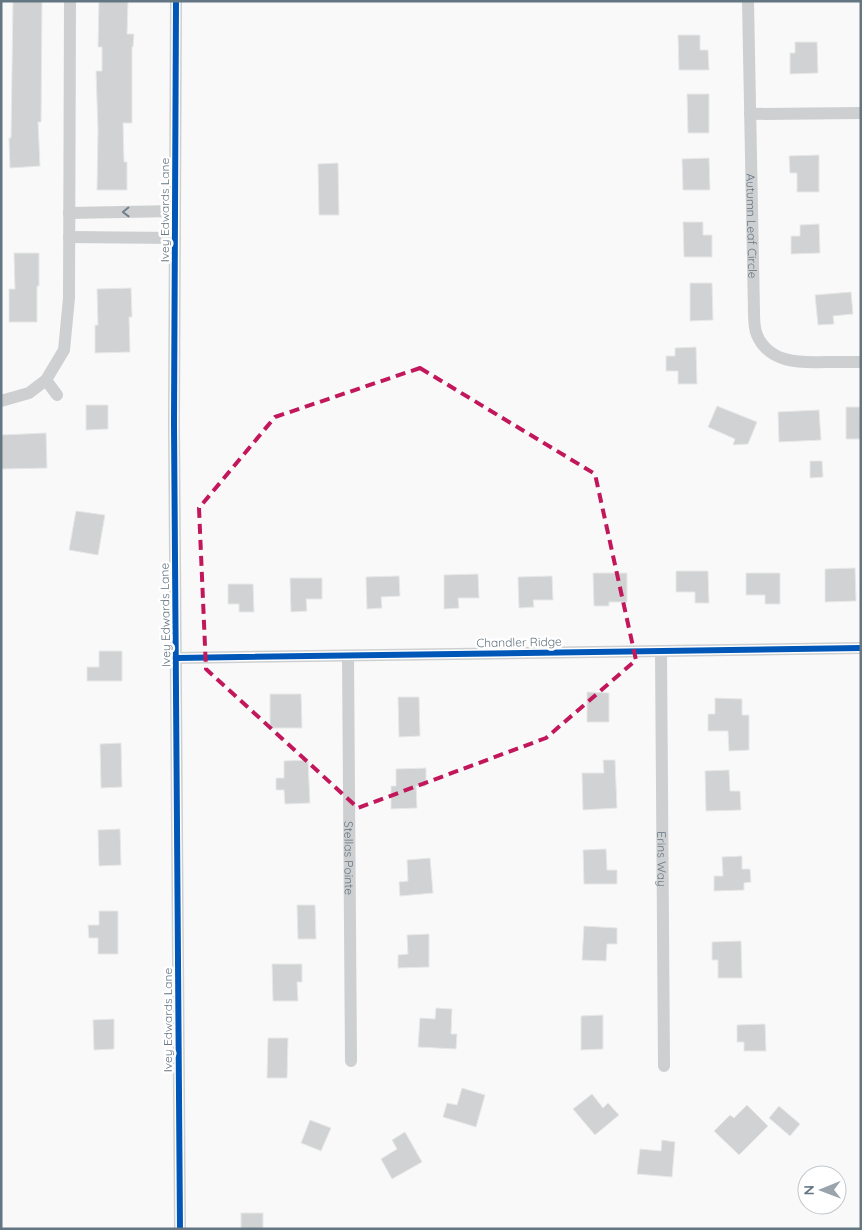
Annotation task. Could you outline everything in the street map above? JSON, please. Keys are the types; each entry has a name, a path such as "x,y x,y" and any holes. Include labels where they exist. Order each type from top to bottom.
{"street":[{"path":"1,400 29,393 46,380 64,350 69,298 70,1"},
{"name":"Ivey Edwards Lane","path":"176,1 174,424 180,1229"},
{"name":"Autumn Leaf Circle","path":"748,1 754,312 757,335 761,342 775,355 790,361 861,362"},
{"path":"750,114 861,113"},
{"path":"69,213 175,212"},
{"path":"69,237 175,238"},
{"path":"46,380 57,395"},
{"name":"Chandler Ridge","path":"177,658 861,648"},
{"name":"Erins Way","path":"662,651 664,1066"},
{"name":"Stellas Pointe","path":"348,656 351,1061"}],"highlighted area":[{"path":"420,368 595,474 636,660 546,738 358,808 206,669 199,508 275,417"}],"building":[{"path":"13,1 42,1 41,122 38,122 40,166 10,168 9,138 11,138"},
{"path":"99,1 128,1 127,34 134,34 132,47 132,123 123,123 124,162 127,162 127,190 97,190 96,71 102,71 102,47 98,47"},
{"path":"678,35 700,35 700,50 708,50 709,70 679,70"},
{"path":"795,42 817,42 818,73 790,74 790,53 795,53"},
{"path":"687,94 709,94 709,133 688,133"},
{"path":"819,155 819,192 797,192 797,173 790,173 789,156"},
{"path":"709,158 710,190 683,190 682,159"},
{"path":"338,163 339,215 319,215 318,164"},
{"path":"683,222 703,222 703,235 712,235 712,257 684,257"},
{"path":"819,224 820,253 791,254 791,236 800,236 800,225"},
{"path":"14,253 39,253 37,322 9,322 9,289 15,289"},
{"path":"690,283 712,283 713,320 690,321"},
{"path":"131,288 132,317 129,317 130,352 95,353 95,325 98,325 97,289"},
{"path":"851,292 853,314 833,316 834,324 818,325 815,295"},
{"path":"696,347 697,384 678,384 678,371 666,371 666,356 675,356 675,348"},
{"path":"86,405 108,405 108,429 86,430"},
{"path":"717,406 757,422 748,444 733,445 735,439 708,427"},
{"path":"846,407 860,407 861,439 846,439"},
{"path":"819,410 821,440 779,442 778,412"},
{"path":"46,433 47,468 1,469 1,435"},
{"path":"810,461 822,461 823,477 810,478"},
{"path":"76,511 105,515 98,555 69,550"},
{"path":"855,568 856,601 825,602 825,569"},
{"path":"676,571 708,571 709,603 695,603 695,592 676,592"},
{"path":"593,573 627,573 627,602 609,602 609,606 594,606"},
{"path":"746,573 780,573 780,604 765,604 765,595 746,595"},
{"path":"478,574 479,598 458,598 459,608 444,609 444,575"},
{"path":"399,576 400,596 381,597 382,608 367,609 366,577"},
{"path":"552,576 553,600 533,600 534,607 519,608 518,577"},
{"path":"290,578 322,578 322,599 306,599 307,611 291,612"},
{"path":"228,584 253,584 254,612 239,612 239,604 228,604"},
{"path":"99,651 122,651 122,681 87,681 87,667 99,667"},
{"path":"587,692 609,693 609,722 587,722"},
{"path":"270,694 301,694 302,728 270,728"},
{"path":"398,697 419,697 420,736 399,737"},
{"path":"715,698 742,699 742,715 749,715 749,750 729,751 728,731 708,731 708,714 715,714"},
{"path":"121,743 122,787 101,788 100,744"},
{"path":"308,760 310,803 285,804 284,790 276,790 276,778 284,778 284,761"},
{"path":"603,760 615,760 617,808 583,810 582,773 604,773"},
{"path":"426,768 426,786 416,786 417,808 391,809 391,786 396,786 396,769"},
{"path":"729,770 730,791 740,791 741,810 706,811 705,771"},
{"path":"120,829 121,865 99,866 98,830"},
{"path":"606,849 607,870 617,870 617,884 584,884 583,850"},
{"path":"742,856 742,869 750,869 751,882 744,883 744,890 714,891 714,876 723,876 722,857"},
{"path":"430,858 433,893 400,896 399,882 408,881 407,860"},
{"path":"297,905 315,905 316,939 298,939"},
{"path":"99,911 118,911 118,954 98,954 98,938 89,938 88,925 99,925"},
{"path":"584,926 617,928 617,944 607,944 606,961 582,960"},
{"path":"429,934 429,967 398,968 398,955 408,954 407,935"},
{"path":"741,941 742,978 718,978 718,960 712,960 712,942"},
{"path":"272,964 302,964 302,982 297,982 298,1001 273,1001"},
{"path":"436,1008 452,1009 451,1034 457,1034 456,1049 418,1047 420,1018 435,1019"},
{"path":"603,1015 603,1049 581,1050 581,1016"},
{"path":"114,1019 114,1049 94,1050 93,1020"},
{"path":"765,1024 766,1051 744,1051 744,1042 737,1042 737,1025"},
{"path":"268,1038 288,1038 287,1078 267,1078"},
{"path":"462,1088 485,1095 476,1127 443,1117 447,1103 457,1105"},
{"path":"592,1094 603,1108 608,1103 619,1115 595,1135 573,1109"},
{"path":"747,1105 768,1126 739,1155 714,1131 730,1115 734,1118"},
{"path":"779,1106 800,1124 790,1136 769,1118"},
{"path":"310,1120 331,1128 321,1151 301,1143"},
{"path":"405,1132 422,1162 392,1179 381,1159 397,1149 392,1140"},
{"path":"662,1140 675,1142 672,1177 637,1174 640,1149 661,1151"},
{"path":"241,1213 263,1213 263,1229 241,1229"}],"cycle path":[{"path":"176,1 174,424 180,1229"},
{"path":"177,658 861,648"}]}
